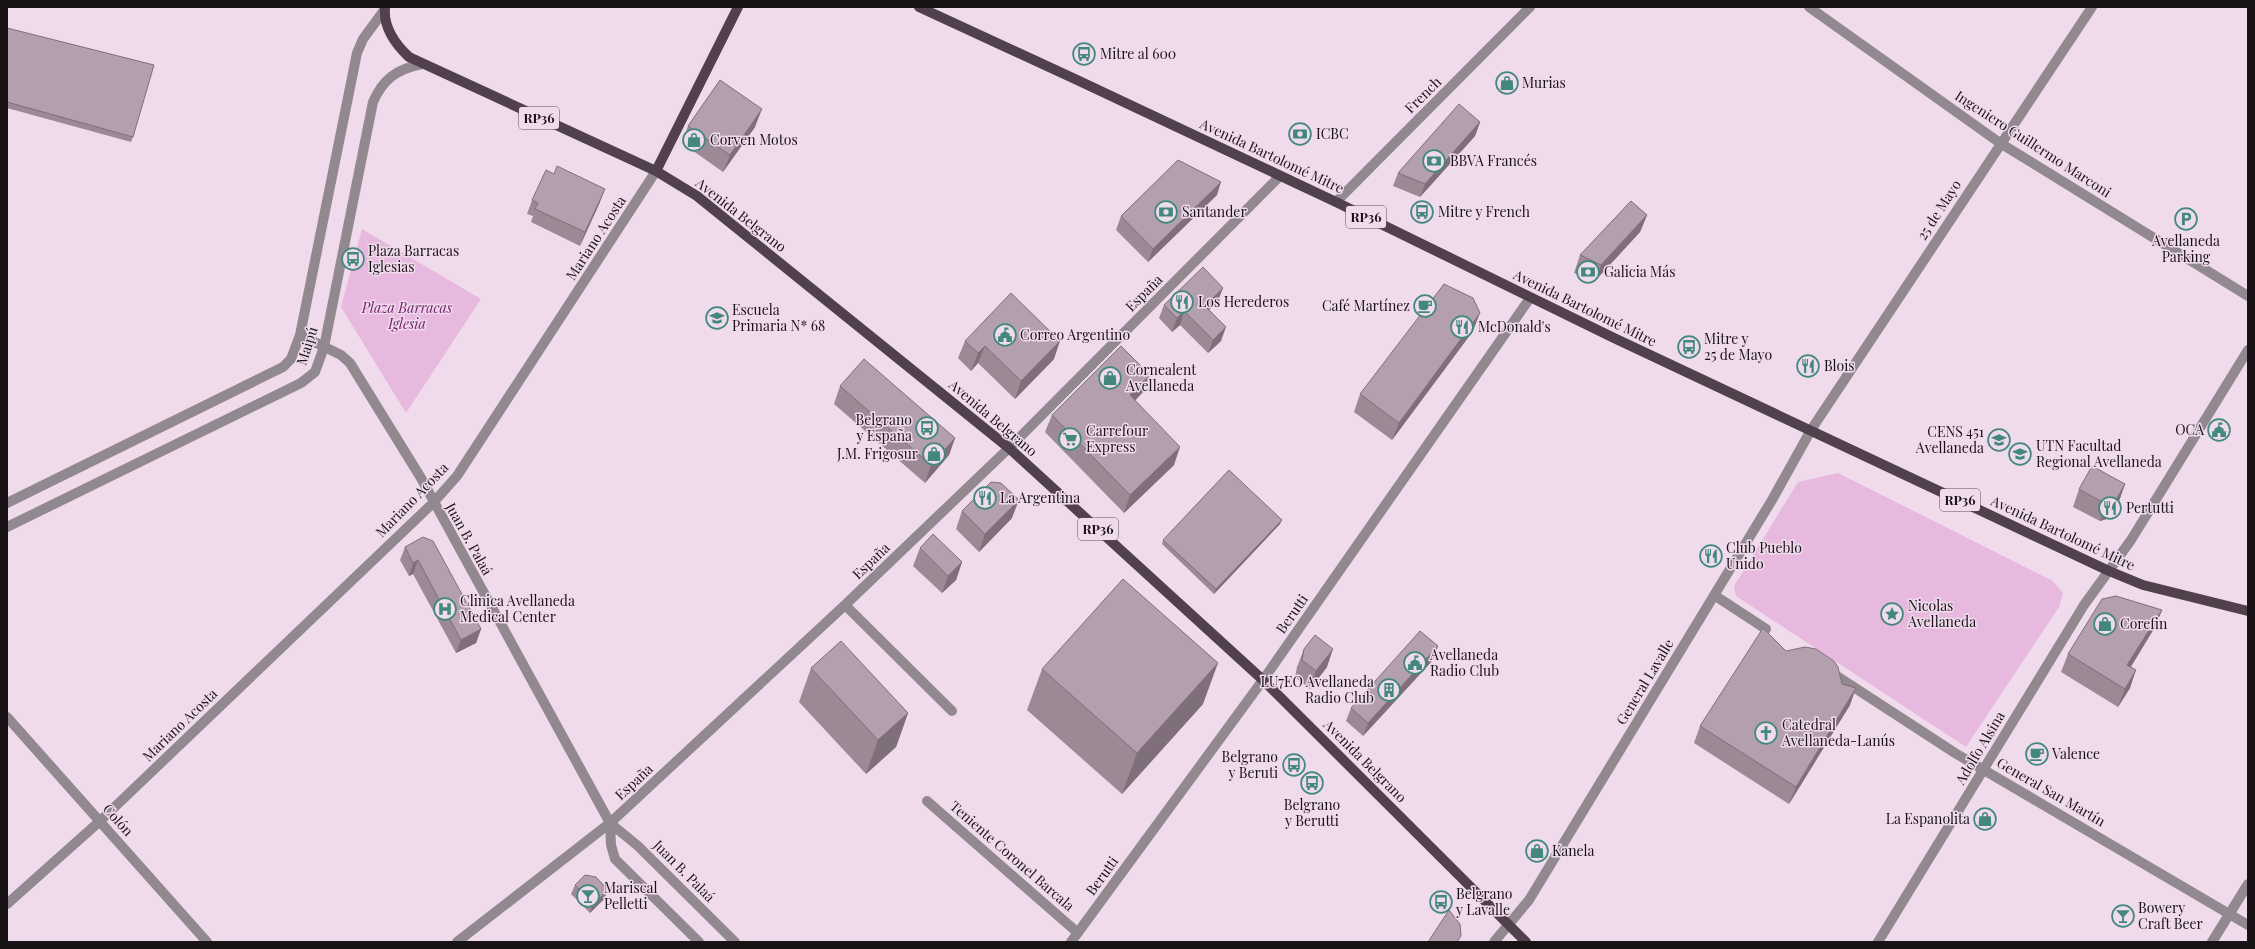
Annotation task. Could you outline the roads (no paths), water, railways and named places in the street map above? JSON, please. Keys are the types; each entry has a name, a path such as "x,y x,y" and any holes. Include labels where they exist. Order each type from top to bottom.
{"main road":[{"name":"Mariano Acosta","path":"656,171 738,7"},
{"name":"Avenida Bartolomé Mitre","path":"919,7 1336,202 1530,298 2109,571 2143,585 2248,611"},
{"name":"Avenida Belgrano","path":"385,8 386,23 391,36 399,48 409,57 656,171 697,196 1009,448 1263,680 1526,942"}],"street":[{"name":"French","path":"1336,202 1530,7"},
{"name":"Ingeniero Guillermo Marconi","path":"1809,7 2000,143 2248,296"},
{"name":"25 de Mayo","path":"1811,430 2000,143 2092,7"},
{"name":"Maipú","path":"7,503 283,366 291,359 300,335 357,52 363,39 385,8"},
{"name":"Maipú","path":"7,527 301,383 315,372 324,347 373,102 378,89 389,77 398,71 422,64"},
{"name":"Mariano Acosta","path":"7,904 100,821 433,502 457,476 656,171"},
{"name":"España","path":"458,942 610,823 845,605 1009,448 1280,176"},
{"name":"Berutti","path":"1072,942 1263,680 1530,298"},
{"name":"Juan B. Palaá","path":"300,335 324,347 350,363 421,478 610,823 638,846 735,942"},
{"name":"Adolfo Alsina","path":"1878,942 2084,606 2131,540 2248,350"},
{"name":"General Lavalle","path":"1494,942 1529,900 1772,500 1811,430"},
{"path":"1714,595 1766,629"},
{"path":"845,605 952,711"},
{"name":"General San Martín","path":"1821,666 1955,753 2248,925"},
{"name":"Colón","path":"7,717 207,942"},
{"name":"Teniente Coronel Barcala","path":"927,801 1078,933"},
{"name":"Juan B. Palaá","path":"610,823 611,845 615,860 699,942"},
{"path":"2212,942 2248,884"}],"place":[{"name":"Mitre al 600","path":"1084,54"},
{"name":"Murias","path":"1507,83"},
{"name":"ICBC","path":"1300,134"},
{"name":"Corven Motos","path":"694,140"},
{"name":"BBVA Francés","path":"1434,161"},
{"name":"Santander","path":"1166,212"},
{"name":"Mitre y French","path":"1422,212"},
{"name":"Avellaneda Parking","path":"2186,219"},
{"name":"Plaza Barracas Iglesias","path":"353,259"},
{"name":"Galicia Más","path":"1588,272"},
{"name":"Los Herederos","path":"1182,302"},
{"name":"Café Martínez","path":"1425,306"},
{"name":"Escuela Primaria N* 68","path":"717,318"},
{"name":"McDonald's","path":"1462,327"},
{"name":"Correo Argentino","path":"1005,335"},
{"name":"Mitre y 25 de Mayo","path":"1689,347"},
{"name":"Blois","path":"1808,366"},
{"name":"Cornealent Avellaneda","path":"1110,378"},
{"name":"Belgrano y España","path":"927,428"},
{"name":"OCA","path":"2219,430"},
{"name":"Carrefour Express","path":"1070,439"},
{"name":"CENS 451 Avellaneda","path":"1999,440"},
{"name":"J.M. Frigosur","path":"934,454"},
{"name":"UTN Facultad Regional Avellaneda","path":"2020,454"},
{"name":"La Argentina","path":"985,498"},
{"name":"Pertutti","path":"2110,508"},
{"name":"Club Pueblo Unido","path":"1711,556"},
{"name":"Clinica Avellaneda Medical Center","path":"445,609"},
{"name":"Nicolas Avellaneda","path":"1892,614"},
{"name":"Corefin","path":"2105,624"},
{"name":"Avellaneda Radio Club","path":"1415,663"},
{"name":"LU7EO Avellaneda Radio Club","path":"1389,690"},
{"name":"Catedral Avellaneda-Lanús","path":"1766,733"},
{"name":"Valence","path":"2037,754"},
{"name":"Belgrano y Beruti","path":"1294,765"},
{"name":"Belgrano y Berutti","path":"1312,783"},
{"name":"La Espanolita","path":"1985,819"},
{"name":"Kanela","path":"1537,851"},
{"name":"Mariscal Pelletti","path":"588,896"},
{"name":"Belgrano y Lavalle","path":"1441,902"},
{"name":"Bowery Craft Beer","path":"2123,916"}],"park label":[{"name":"Plaza Barracas Iglesia","path":"407,316"}]}
